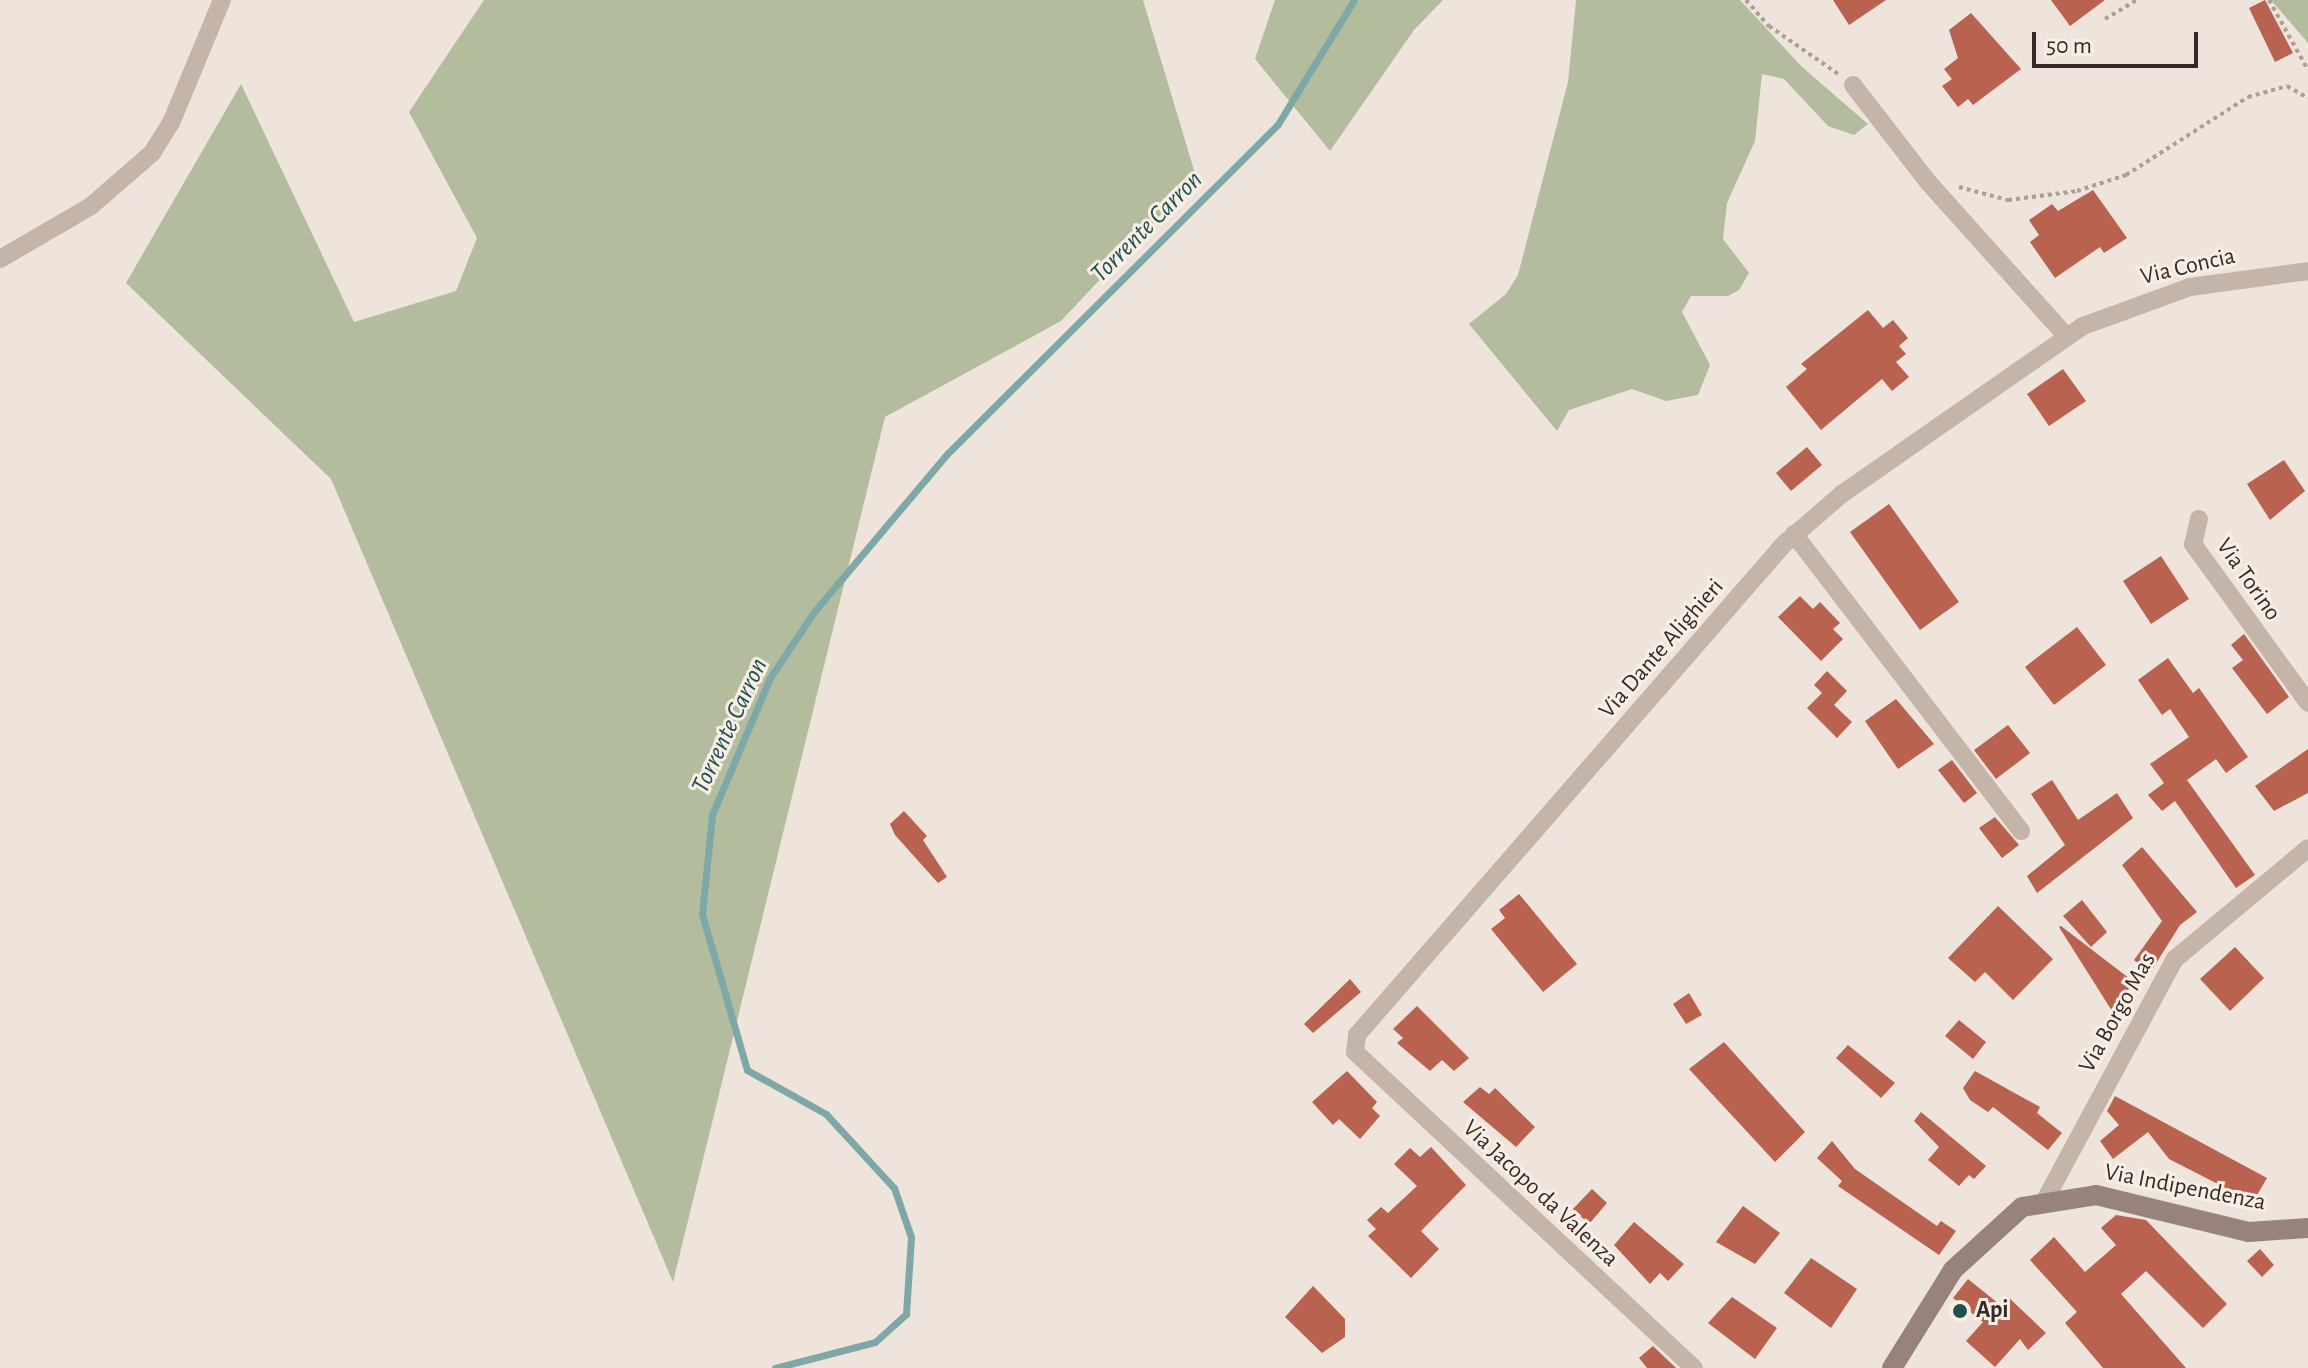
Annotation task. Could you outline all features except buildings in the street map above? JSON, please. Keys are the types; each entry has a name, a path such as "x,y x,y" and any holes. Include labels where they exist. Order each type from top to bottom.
{"main road":[{"name":"Via Indipendenza","path":"1892,1368 1953,1270 2022,1207 2045,1200 2096,1195 2249,1232 2308,1228"}],"street":[{"path":"0,259 91,206 152,153 171,123 222,0"},
{"path":"1853,85 1928,182 2066,336"},
{"name":"Via Concia","path":"2083,326 2190,287 2308,271"},
{"name":"Via Dante Alighieri","path":"1355,1052 1357,1035 1794,534 2083,326"},
{"name":"Via Torino","path":"2199,519 2193,544 2308,703"},
{"path":"1794,534 2021,831"},
{"name":"Via Borgo Mas","path":"2045,1200 2175,959 2308,848"},
{"name":"Via Jacopo da Valenza","path":"1355,1052 1694,1368"}],"path":[{"path":"1746,0 1769,26 1853,85"},
{"path":"2105,19 2137,0"},
{"path":"2269,0 2308,70"},
{"path":"1956,186 2008,200 2077,191 2126,175 2248,97 2287,86 2308,98"}],"green space":[{"path":"484,0 1143,0 1196,177 1061,321 885,417 673,1282 331,479 126,283 241,84 354,322 456,291 477,238 409,112"},
{"path":"1275,0 1443,0 1414,30 1330,151 1255,59"},
{"path":"1576,0 1740,0 1801,66 1868,124 1854,135 1828,126 1784,79 1762,74 1755,141 1727,203 1723,239 1749,273 1739,290 1728,296 1691,296 1682,312 1710,365 1698,395 1666,401 1632,389 1569,410 1557,431 1469,324 1506,294 1518,275 1568,82"},
{"path":"2271,0 2308,0 2308,43"}],"waterway":[{"name":"Torrente Carron","path":"775,1368 875,1342 906,1314 911,1237 894,1188 826,1114 747,1070 702,914 712,815 770,678 813,613 947,454 1278,124 1354,0"}],"place":[{"name":"Api","path":"1960,1311"}]}
